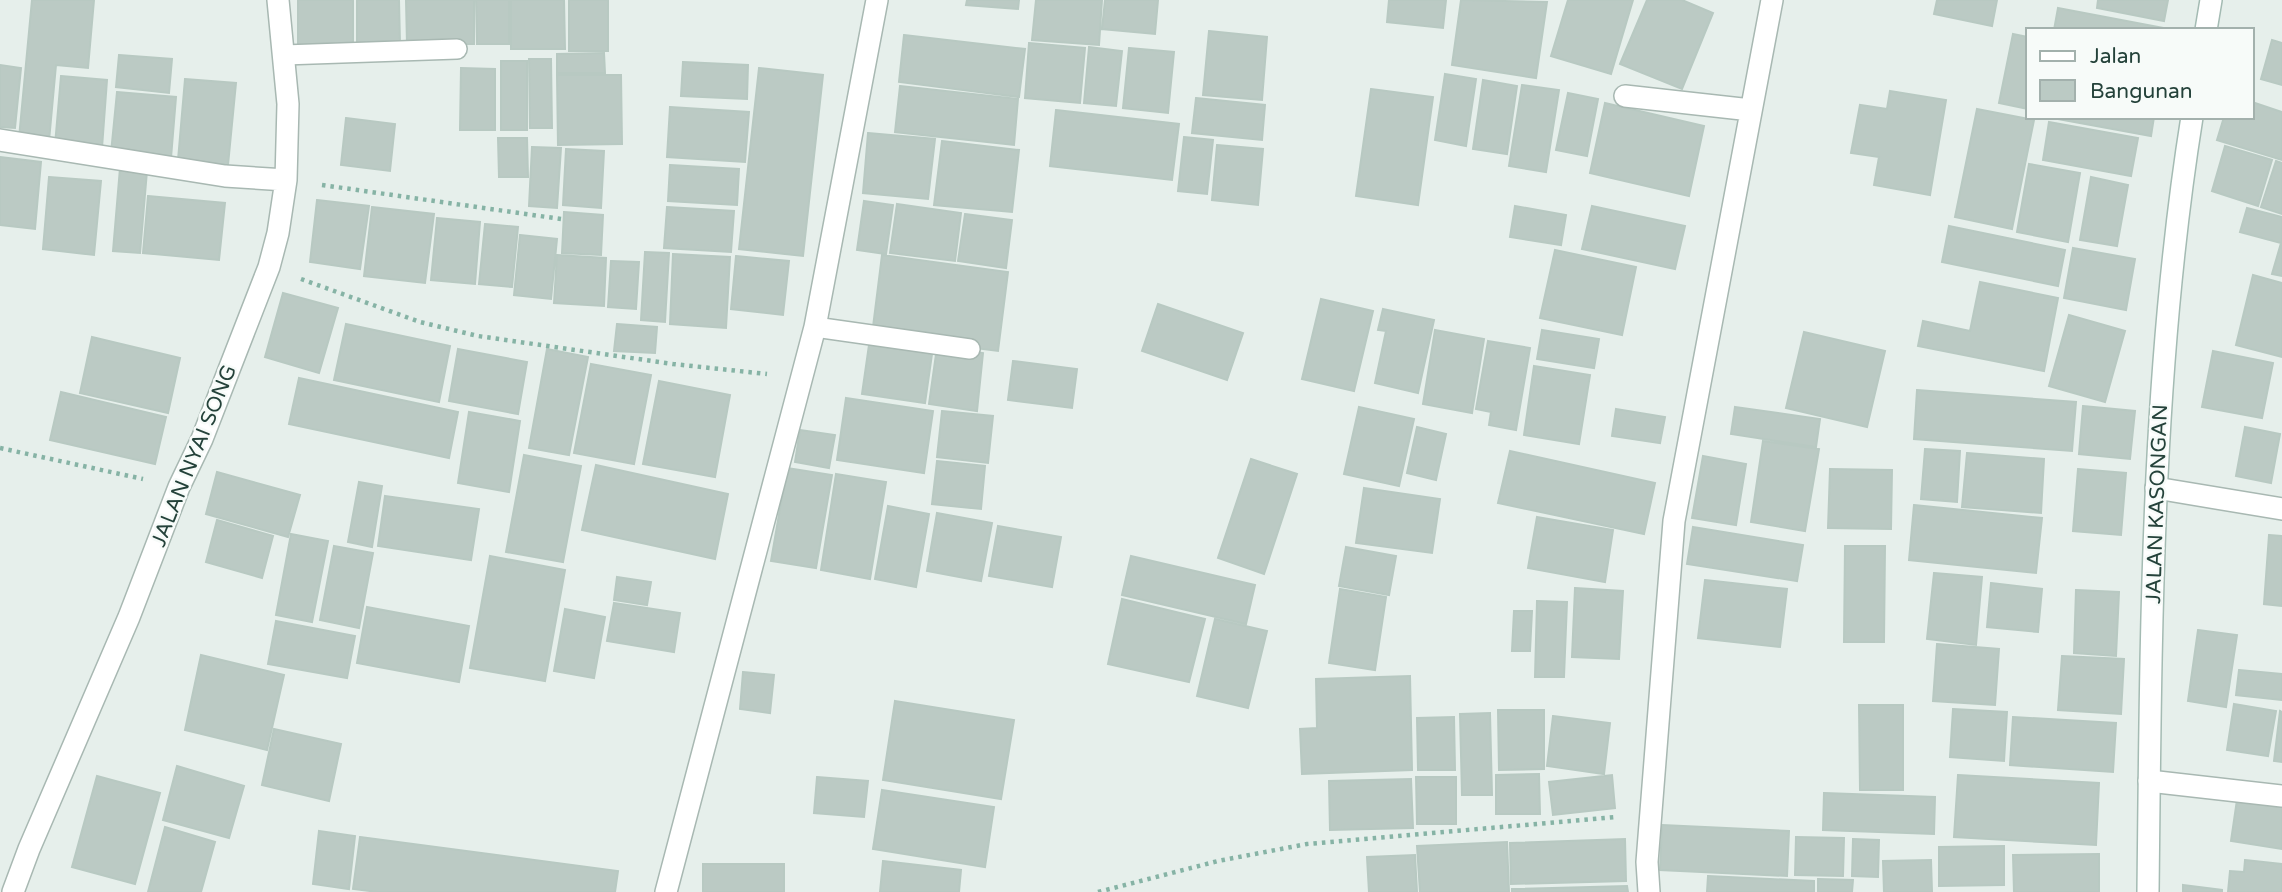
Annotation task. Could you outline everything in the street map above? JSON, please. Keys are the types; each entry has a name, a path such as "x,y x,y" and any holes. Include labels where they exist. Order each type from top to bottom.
{"street":[{"name":"JALAN NYAI SONG","path":"13,892 129,617 179,487 202,439 269,267 278,233 286,180 288,104 278,0"},
{"path":"666,892 803,379 877,0"},
{"path":"1649,892 1647,862 1674,521 1772,0"},
{"path":"2206,28 2211,0"},
{"path":"1625,96 1751,110"},
{"name":"JALAN KASONGAN","path":"2148,892 2156,488 2167,320 2181,186 2192,119"},
{"path":"0,140 225,176 286,180"},
{"path":"2156,488 2282,509"},
{"path":"2149,781 2282,796"}],"lane":[{"path":"284,55 457,49"},
{"path":"815,327 970,349"}],"path":[{"path":"286,180 561,219"},
{"path":"269,267 420,322 478,336 673,364 803,379"},
{"path":"0,448 179,487"},
{"path":"1098,892 1218,861 1307,844 1651,814"}],"building":[{"path":"32,0 94,0 88,68 56,65 49,141 19,138"},
{"path":"298,0 353,0 353,46 298,46"},
{"path":"357,0 399,0 400,44 357,44"},
{"path":"406,0 474,0 474,44 407,44"},
{"path":"476,0 509,0 509,44 477,44"},
{"path":"511,0 564,0 565,49 511,49"},
{"path":"569,0 608,0 608,51 569,51"},
{"path":"967,0 1019,0 1018,9 966,5"},
{"path":"1036,0 1102,0 1099,45 1032,40"},
{"path":"1105,0 1158,0 1155,34 1102,29"},
{"path":"1389,0 1446,0 1443,28 1387,22"},
{"path":"1461,0 1547,2 1536,78 1452,65"},
{"path":"1568,0 1633,0 1611,74 1551,56"},
{"path":"1647,0 1682,0 1713,13 1682,89 1620,64"},
{"path":"1937,0 1997,0 1992,26 1934,14"},
{"path":"2098,0 2168,0 2164,21 2097,8"},
{"path":"2058,8 2163,28 2054,28"},
{"path":"1209,31 1267,37 1262,100 1203,95"},
{"path":"2013,34 2026,37 2026,109 1999,103"},
{"path":"904,35 1025,49 1019,97 899,82"},
{"path":"2272,40 2282,43 2282,85 2261,79"},
{"path":"1029,43 1085,48 1080,103 1025,98"},
{"path":"1089,47 1122,51 1116,106 1084,103"},
{"path":"1129,48 1174,52 1168,113 1123,108"},
{"path":"604,53 605,73 557,73 557,54"},
{"path":"119,55 172,59 169,93 116,87"},
{"path":"529,59 551,59 552,128 530,128"},
{"path":"501,61 527,61 527,130 501,130"},
{"path":"683,62 748,65 747,99 681,96"},
{"path":"0,65 21,68 15,128 0,127"},
{"path":"461,68 495,69 495,130 460,130"},
{"path":"759,68 823,75 803,256 739,249"},
{"path":"1445,74 1476,79 1466,146 1435,140"},
{"path":"557,75 621,75 622,144 558,145"},
{"path":"61,76 107,80 102,148 55,145"},
{"path":"185,79 236,83 228,165 178,160"},
{"path":"1483,80 1517,86 1507,154 1473,149"},
{"path":"1522,85 1559,90 1546,172 1509,166"},
{"path":"900,86 1018,99 1014,145 895,132"},
{"path":"1371,89 1433,97 1418,205 1356,196"},
{"path":"1890,91 1946,100 1930,195 1874,185 1879,157 1851,153 1860,105 1887,109"},
{"path":"117,92 176,97 171,158 111,153"},
{"path":"1568,93 1598,99 1587,156 1556,150"},
{"path":"1196,98 1265,105 1262,140 1192,133"},
{"path":"1605,103 1704,126 1689,196 1590,173"},
{"path":"2254,103 2282,112 2282,160 2217,140 2223,119 2254,119"},
{"path":"670,107 749,112 745,162 667,157"},
{"path":"1977,109 2034,120 2012,229 1955,217"},
{"path":"1056,110 1179,124 1172,180 1050,166"},
{"path":"346,118 395,124 390,171 341,165"},
{"path":"2058,119 2154,119 2151,136"},
{"path":"2049,122 2138,138 2131,176 2043,160"},
{"path":"868,133 935,139 928,199 863,193"},
{"path":"1184,137 1213,140 1207,194 1178,191"},
{"path":"498,138 527,138 528,177 499,177"},
{"path":"942,141 1019,150 1012,212 934,205"},
{"path":"1217,145 1263,149 1258,205 1212,200"},
{"path":"2225,146 2272,160 2258,206 2212,191"},
{"path":"532,147 561,148 557,208 529,206"},
{"path":"566,149 604,151 601,208 563,205"},
{"path":"0,157 41,162 35,229 0,225"},
{"path":"2276,161 2282,163 2282,214 2261,207"},
{"path":"2029,164 2080,173 2068,242 2017,232"},
{"path":"670,165 739,169 737,205 668,201"},
{"path":"120,168 147,171 140,253 113,251"},
{"path":"49,177 101,181 94,255 43,249"},
{"path":"2091,177 2128,185 2117,246 2080,240"},
{"path":"148,196 225,203 219,260 143,253"},
{"path":"317,200 369,206 360,269 310,262"},
{"path":"864,201 893,205 886,254 857,250"},
{"path":"897,204 961,213 955,261 890,253"},
{"path":"1515,206 1566,215 1561,245 1510,237"},
{"path":"1592,206 1685,226 1675,269 1582,249"},
{"path":"372,207 434,214 425,283 364,276"},
{"path":"667,207 734,211 731,252 664,248"},
{"path":"2247,208 2282,217 2282,276 2272,274 2281,243 2240,232"},
{"path":"564,212 603,215 601,255 562,253"},
{"path":"965,214 1012,220 1006,268 958,261"},
{"path":"437,218 480,222 475,284 431,280"},
{"path":"485,224 518,227 512,287 479,284"},
{"path":"1949,226 2065,250 2058,286 1942,262"},
{"path":"520,235 557,239 551,299 514,295"},
{"path":"2073,248 2135,259 2126,310 2064,298"},
{"path":"1555,250 1636,267 1622,335 1540,318"},
{"path":"645,252 669,253 665,322 641,320"},
{"path":"673,254 730,257 726,328 670,324"},
{"path":"557,255 606,258 604,306 554,303"},
{"path":"882,255 1008,272 998,351 872,335"},
{"path":"736,256 789,261 783,315 731,309"},
{"path":"611,261 639,262 636,309 608,307"},
{"path":"2253,275 2282,283 2282,357 2236,345"},
{"path":"1980,282 2058,298 2044,371 1918,346 1923,321 1970,331"},
{"path":"283,293 338,308 319,373 265,357"},
{"path":"1321,299 1373,311 1354,391 1302,379"},
{"path":"1158,304 1243,333 1227,380 1142,351"},
{"path":"1383,309 1434,320 1418,393 1375,383 1386,331 1378,330"},
{"path":"2069,315 2125,331 2105,402 2049,386"},
{"path":"346,324 450,346 439,402 334,380"},
{"path":"617,324 657,327 655,353 614,351"},
{"path":"1435,330 1484,339 1472,413 1423,404"},
{"path":"1542,330 1599,339 1594,368 1537,359"},
{"path":"1804,332 1885,351 1867,427 1786,408"},
{"path":"92,337 180,358 168,413 80,393"},
{"path":"870,338 933,347 925,403 862,394"},
{"path":"1488,341 1530,348 1516,430 1489,425 1491,412 1476,409"},
{"path":"937,347 983,353 977,411 929,404"},
{"path":"458,349 527,362 518,414 449,401"},
{"path":"547,349 588,357 569,455 529,448"},
{"path":"2213,351 2273,363 2262,418 2202,407"},
{"path":"1013,361 1077,369 1072,408 1008,400"},
{"path":"591,364 651,375 634,464 574,453"},
{"path":"1534,366 1590,375 1579,444 1524,435"},
{"path":"299,378 458,412 449,458 289,424"},
{"path":"659,381 730,395 715,477 643,464"},
{"path":"1917,390 2076,402 2072,451 1914,439"},
{"path":"61,392 166,417 155,464 50,440"},
{"path":"846,398 933,411 924,473 837,460"},
{"path":"2083,406 2135,411 2130,459 2079,454"},
{"path":"1359,407 1414,419 1399,486 1344,474"},
{"path":"1735,407 1820,419 1816,447 1731,434"},
{"path":"1616,409 1665,417 1660,443 1612,436"},
{"path":"942,411 993,416 988,463 937,457"},
{"path":"469,412 520,421 509,492 458,483"},
{"path":"1417,427 1446,434 1436,480 1407,473"},
{"path":"2245,427 2280,434 2271,483 2236,476"},
{"path":"800,430 835,435 829,468 795,462"},
{"path":"1763,441 1819,449 1805,531 1751,522"},
{"path":"1925,449 1960,451 1957,502 1921,499"},
{"path":"1510,451 1655,483 1644,534 1498,503"},
{"path":"1967,453 2044,459 2041,513 1962,507"},
{"path":"524,455 581,466 563,562 506,552"},
{"path":"1703,456 1746,464 1736,525 1692,518"},
{"path":"1251,459 1297,474 1264,574 1218,558"},
{"path":"937,461 985,466 981,509 932,504"},
{"path":"596,465 728,494 715,559 582,530"},
{"path":"787,468 832,475 816,568 771,561"},
{"path":"1830,469 1892,470 1891,529 1828,528"},
{"path":"2078,469 2126,473 2121,535 2073,531"},
{"path":"217,472 300,495 288,537 206,514"},
{"path":"836,474 886,482 870,579 821,570"},
{"path":"359,482 382,486 372,547 348,542"},
{"path":"1364,488 1440,499 1432,553 1356,543"},
{"path":"385,496 479,509 471,560 378,546"},
{"path":"1914,505 2042,518 2036,573 1909,560"},
{"path":"888,506 929,514 916,587 875,579"},
{"path":"937,513 992,523 981,581 927,571"},
{"path":"1537,517 1613,530 1605,582 1528,568"},
{"path":"217,520 273,536 262,578 206,562"},
{"path":"998,526 1061,537 1052,587 989,576"},
{"path":"1693,527 1803,545 1797,581 1687,564"},
{"path":"291,534 328,541 312,622 276,615"},
{"path":"2269,535 2282,536 2282,606 2264,604"},
{"path":"334,546 373,553 359,628 320,620"},
{"path":"1845,546 1885,546 1884,642 1844,642"},
{"path":"1346,547 1396,556 1389,595 1339,586"},
{"path":"490,556 565,570 545,681 470,668"},
{"path":"1131,556 1255,585 1246,624 1122,595"},
{"path":"1934,573 1982,577 1976,645 1927,639"},
{"path":"617,577 651,582 647,605 614,600"},
{"path":"1705,580 1787,589 1780,647 1698,638"},
{"path":"1991,583 2042,589 2038,632 1987,627"},
{"path":"1575,588 1623,591 1619,659 1572,657"},
{"path":"1340,589 1386,597 1375,670 1329,663"},
{"path":"2076,590 2119,592 2116,656 2074,653"},
{"path":"1122,599 1205,619 1189,682 1108,664"},
{"path":"1537,601 1567,602 1564,677 1535,677"},
{"path":"614,603 680,613 674,652 607,641"},
{"path":"367,607 469,626 459,682 357,663"},
{"path":"565,609 605,617 594,678 554,671"},
{"path":"1514,611 1532,611 1530,651 1512,651"},
{"path":"1215,619 1267,631 1248,708 1197,696"},
{"path":"276,621 355,636 347,678 268,664"},
{"path":"2198,630 2237,635 2226,707 2188,701"},
{"path":"1937,644 1999,649 1995,705 1933,701"},
{"path":"201,655 284,675 267,750 185,730"},
{"path":"2062,656 2124,659 2121,714 2058,710"},
{"path":"2239,670 2282,674 2282,700 2236,695"},
{"path":"743,672 774,675 770,713 740,709"},
{"path":"1410,676 1412,770 1302,774 1300,729 1317,728 1316,679"},
{"path":"895,701 1014,720 1001,799 883,780"},
{"path":"2234,704 2276,711 2268,756 2227,750"},
{"path":"1859,705 1903,705 1903,790 1860,790"},
{"path":"1953,709 2007,712 2004,761 1950,757"},
{"path":"1498,710 1544,710 1544,769 1499,770"},
{"path":"2280,711 2282,712 2282,762 2274,761"},
{"path":"1490,713 1492,795 1462,795 1460,714"},
{"path":"1553,716 1610,723 1604,774 1547,766"},
{"path":"1454,717 1455,770 1418,770 1417,718"},
{"path":"2013,717 2116,723 2113,772 2010,765"},
{"path":"274,729 341,744 329,801 262,785"},
{"path":"177,766 244,786 229,838 163,820"},
{"path":"1539,774 1540,814 1496,814 1496,775"},
{"path":"1612,775 1615,808 1553,815 1549,782"},
{"path":"1958,775 2099,783 2096,845 1954,837"},
{"path":"97,776 160,793 135,884 72,867"},
{"path":"817,777 868,781 864,817 814,813"},
{"path":"1416,777 1456,777 1456,824 1417,824"},
{"path":"1411,779 1413,828 1330,830 1329,781"},
{"path":"882,790 994,807 985,867 873,849"},
{"path":"1824,793 1935,797 1934,834 1823,830"},
{"path":"2238,793 2282,800 2282,849 2231,841"},
{"path":"1662,825 1789,831 1787,876 1660,870"},
{"path":"165,827 215,842 201,892 148,892"},
{"path":"319,831 355,836 349,889 313,884"},
{"path":"360,837 618,871 615,892 378,892 353,889"},
{"path":"1796,837 1844,838 1843,876 1795,875"},
{"path":"1625,839 1626,881 1511,884 1510,843"},
{"path":"1853,839 1879,840 1878,877 1852,876"},
{"path":"1507,842 1509,892 1420,892 1417,846"},
{"path":"2004,846 2004,885 1939,886 1939,847"},
{"path":"2099,854 2099,892 2014,892 2013,855"},
{"path":"1415,855 1417,892 1369,892 1367,857"},
{"path":"1931,860 1932,892 1884,892 1883,861"},
{"path":"2245,860 2282,864 2282,892 2228,892 2230,871 2244,872"},
{"path":"883,861 961,870 959,892 880,892"},
{"path":"703,864 784,864 784,892 703,892"},
{"path":"1708,876 1814,881 1814,892 1707,892"},
{"path":"1818,879 1853,880 1852,892 1818,892"},
{"path":"2183,885 2222,890 2222,892 2183,892"},
{"path":"1627,886 1628,892 1512,892 1512,889"}]}
